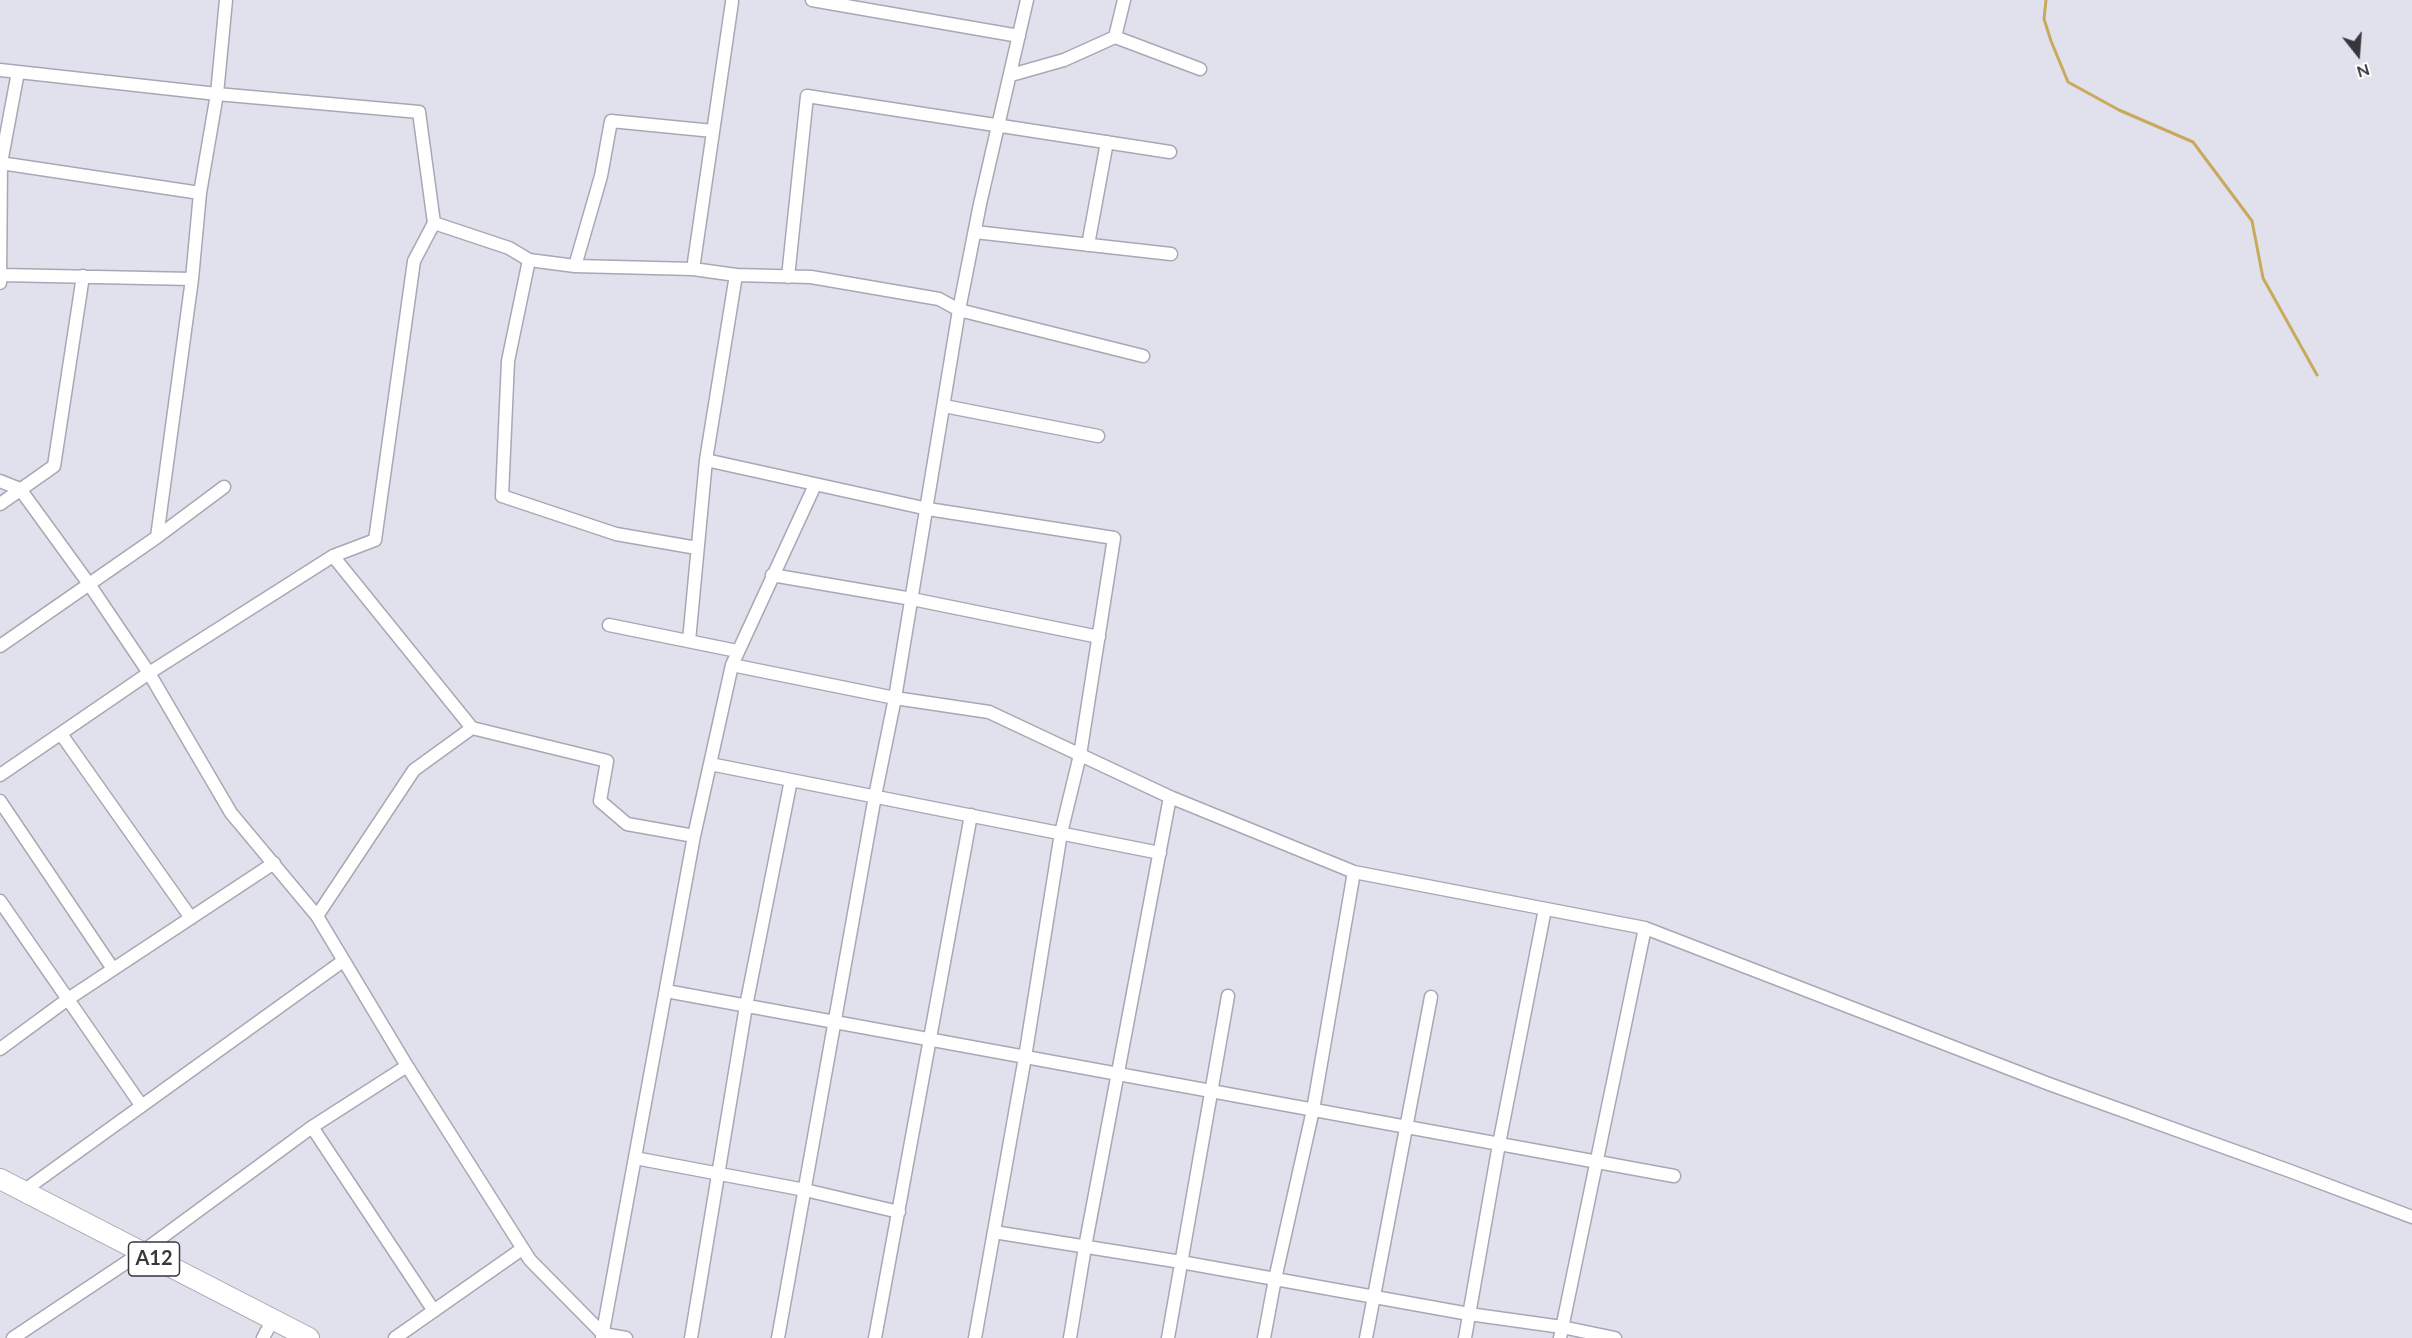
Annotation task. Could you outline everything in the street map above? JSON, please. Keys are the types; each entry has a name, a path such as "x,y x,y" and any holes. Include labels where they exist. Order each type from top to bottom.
{"main road":[{"name":"A12","path":"0,1179 309,1338"}],"street":[{"path":"157,537 192,279 200,193 217,94 226,0"},
{"path":"812,0 1019,36"},
{"path":"778,1338 875,796 895,698 928,509 959,310 1027,0"},
{"path":"1115,37 1124,0"},
{"path":"693,269 732,2"},
{"path":"1011,75 1064,60 1115,37 1200,69"},
{"path":"0,70 217,94 419,112 434,223 414,261 375,540 333,556 149,673 0,776"},
{"path":"18,72 0,163 1,279 83,276 192,279"},
{"path":"788,277 807,96 1170,152"},
{"path":"575,266 601,176 611,121 713,131"},
{"path":"1088,245 1107,142"},
{"path":"0,163 200,193"},
{"path":"434,223 509,248 529,260 575,266 693,269 736,275 811,277 939,299 959,310 1143,356"},
{"path":"975,232 1171,254"},
{"path":"529,260 508,360 502,496 616,534 696,548"},
{"path":"689,642 706,460 736,275"},
{"path":"0,504 54,466 83,276"},
{"path":"944,406 1098,436"},
{"path":"706,460 928,509 1114,538 1080,755 1061,833 1025,1057 975,1338"},
{"path":"0,481 20,489 89,584 149,673 231,813 317,916 407,1066 530,1260 602,1336 626,1338"},
{"path":"602,1336 694,836 732,664 815,484"},
{"path":"0,646 157,537 224,487"},
{"path":"333,556 472,728 607,761 600,801 627,824 694,836"},
{"path":"772,575 912,599 1099,637"},
{"path":"609,625 737,651"},
{"path":"732,664 895,698 989,712 1170,797 1354,872 1645,928 2049,1084 2412,1217"},
{"path":"317,916 414,770 472,728"},
{"path":"60,734 191,918"},
{"path":"710,764 1160,853"},
{"path":"691,1338 746,1006 792,780"},
{"path":"1070,1338 1170,797"},
{"path":"0,801 113,969"},
{"path":"875,1338 971,815"},
{"path":"0,1048 68,999 274,863"},
{"path":"1264,1338 1313,1110 1354,872"},
{"path":"0,901 141,1105"},
{"path":"1465,1338 1499,1144 1545,909"},
{"path":"1561,1332 1645,928"},
{"path":"22,1191 344,961"},
{"path":"666,991 1674,1176"},
{"path":"1168,1338 1228,996"},
{"path":"1366,1338 1431,997"},
{"path":"13,1338 142,1252 312,1126 407,1066"},
{"path":"312,1126 434,1311"},
{"path":"635,1158 805,1190 899,1212"},
{"path":"994,1232 1181,1262 1561,1332 1615,1338"},
{"path":"395,1338 522,1249"},
{"path":"263,1338 273,1319"}],"waterway":[{"path":"2046,0 2044,19 2068,82 2119,110 2193,142 2252,221 2263,278 2317,375"}]}
